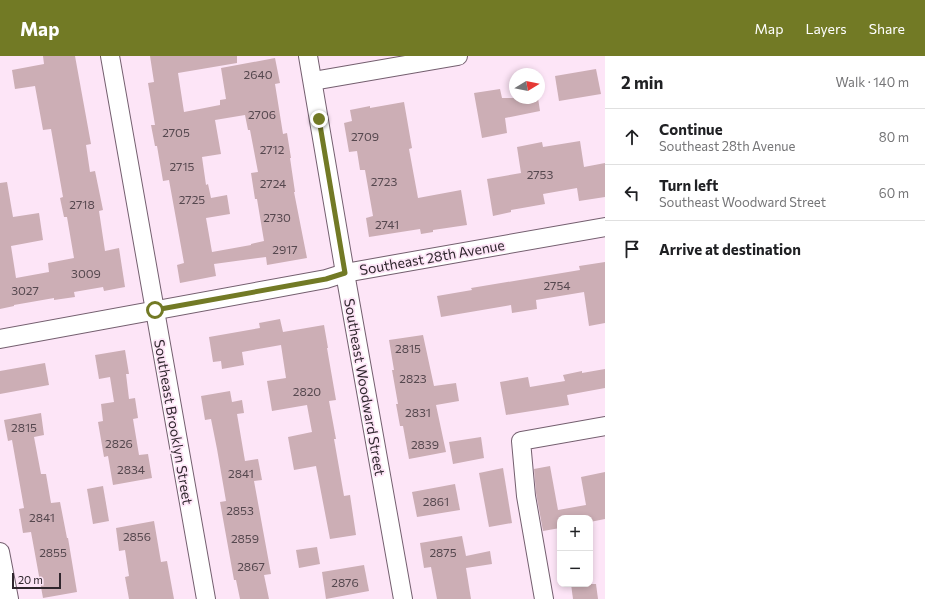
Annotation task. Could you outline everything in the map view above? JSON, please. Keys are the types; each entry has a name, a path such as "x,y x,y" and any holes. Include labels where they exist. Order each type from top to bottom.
{"street":[{"name":"Southeast Brooklyn Street","path":"110,56 206,599"},
{"name":"Southeast Woodward Street","path":"308,56 403,599"},
{"path":"313,81 458,56"},
{"name":"Southeast 28th Avenue","path":"0,339 326,279 345,273 605,228"},
{"path":"544,599 526,496 520,441 605,426"},
{"path":"0,552 9,599"}],"building":[{"path":"43,56 75,56 91,144 86,145 90,172 95,171 103,210 99,211 105,251 119,248 125,287 104,291 103,287 74,292 75,297 54,300 54,298 0,309 0,183 7,182 13,217 39,213 43,240 11,246 16,278 49,272 48,263 74,258 67,217 64,217 60,198 63,197 51,129 43,130 35,86 15,89 12,70 44,64"},
{"path":"150,56 237,56 237,63 178,73 184,112 220,105 220,100 226,99 221,68 275,58 280,83 275,84 283,134 287,133 294,192 307,258 267,265 266,257 214,264 216,276 180,283 177,265 184,263 169,180 163,181 157,146 155,146 151,125 155,125 148,83 154,82","holes":["245,115 248,130 250,130 258,172 251,173 264,241 251,245 212,252 206,218 230,214 227,195 211,198 208,184 206,185 202,157 221,154 215,120"]},
{"path":"596,69 601,94 559,101 555,76"},
{"path":"500,89 502,98 509,98 509,104 539,104 540,111 505,118 507,133 482,138 474,93"},
{"path":"404,102 412,148 409,149 418,198 461,190 467,225 433,230 433,232 421,234 420,229 369,237 366,218 373,216 365,170 360,170 357,151 349,152 344,123 352,121 350,110"},
{"path":"580,141 584,167 605,163 605,197 579,201 577,188 543,194 545,204 511,210 511,212 493,216 487,179 521,173 517,147 542,142 543,147"},
{"path":"605,262 605,323 589,326 584,292 536,300 537,309 512,313 511,305 441,317 437,296 472,290 471,288 580,270 579,266"},
{"path":"280,319 283,332 324,325 336,400 329,401 336,439 334,439 344,496 350,495 356,535 330,539 316,466 294,470 288,437 312,432 307,405 272,411 267,381 286,378 281,345 242,352 244,365 222,369 221,361 213,362 209,337 260,328 259,323"},
{"path":"423,335 434,386 456,383 459,401 436,405 446,452 409,459 403,426 400,426 396,404 398,404 392,370 394,370 389,340"},
{"path":"125,350 129,374 126,374 129,399 135,398 138,418 133,419 139,455 148,454 152,478 113,485 108,456 104,457 98,422 103,421 101,404 114,402 110,377 99,379 95,355"},
{"path":"45,363 49,385 0,394 0,371"},
{"path":"605,369 605,388 567,395 569,405 506,415 500,382 528,377 530,387 565,381 563,375 582,371 582,373"},
{"path":"230,391 232,402 242,400 244,413 237,414 245,461 258,459 262,480 254,481 271,574 264,575 269,599 240,599 236,580 234,580 220,502 226,501 217,449 211,419 205,420 201,396"},
{"path":"41,413 44,435 34,437 41,474 46,474 51,503 60,502 77,592 43,598 31,532 23,533 19,509 24,508 12,440 8,441 4,420"},
{"path":"481,437 484,458 453,464 449,442"},
{"path":"550,466 558,510 586,505 581,477 605,472 605,519 593,521 593,515 557,515 557,529 543,531 536,493 534,469"},
{"path":"503,468 512,523 489,527 479,473"},
{"path":"455,484 460,510 417,517 412,492"},
{"path":"103,486 109,521 93,524 87,489"},
{"path":"154,521 161,562 167,561 174,599 129,599 125,577 129,576 125,550 119,551 116,528"},
{"path":"462,536 466,556 490,551 492,564 466,568 471,599 437,599 431,567 424,568 420,543"},
{"path":"317,547 320,564 299,568 296,550"},
{"path":"364,565 369,591 326,599 322,572"},
{"path":"593,584 596,584 598,599 573,599 571,587 593,587"}],"route":[{"path":"155,310 326,279 345,273 319,119"}]}
